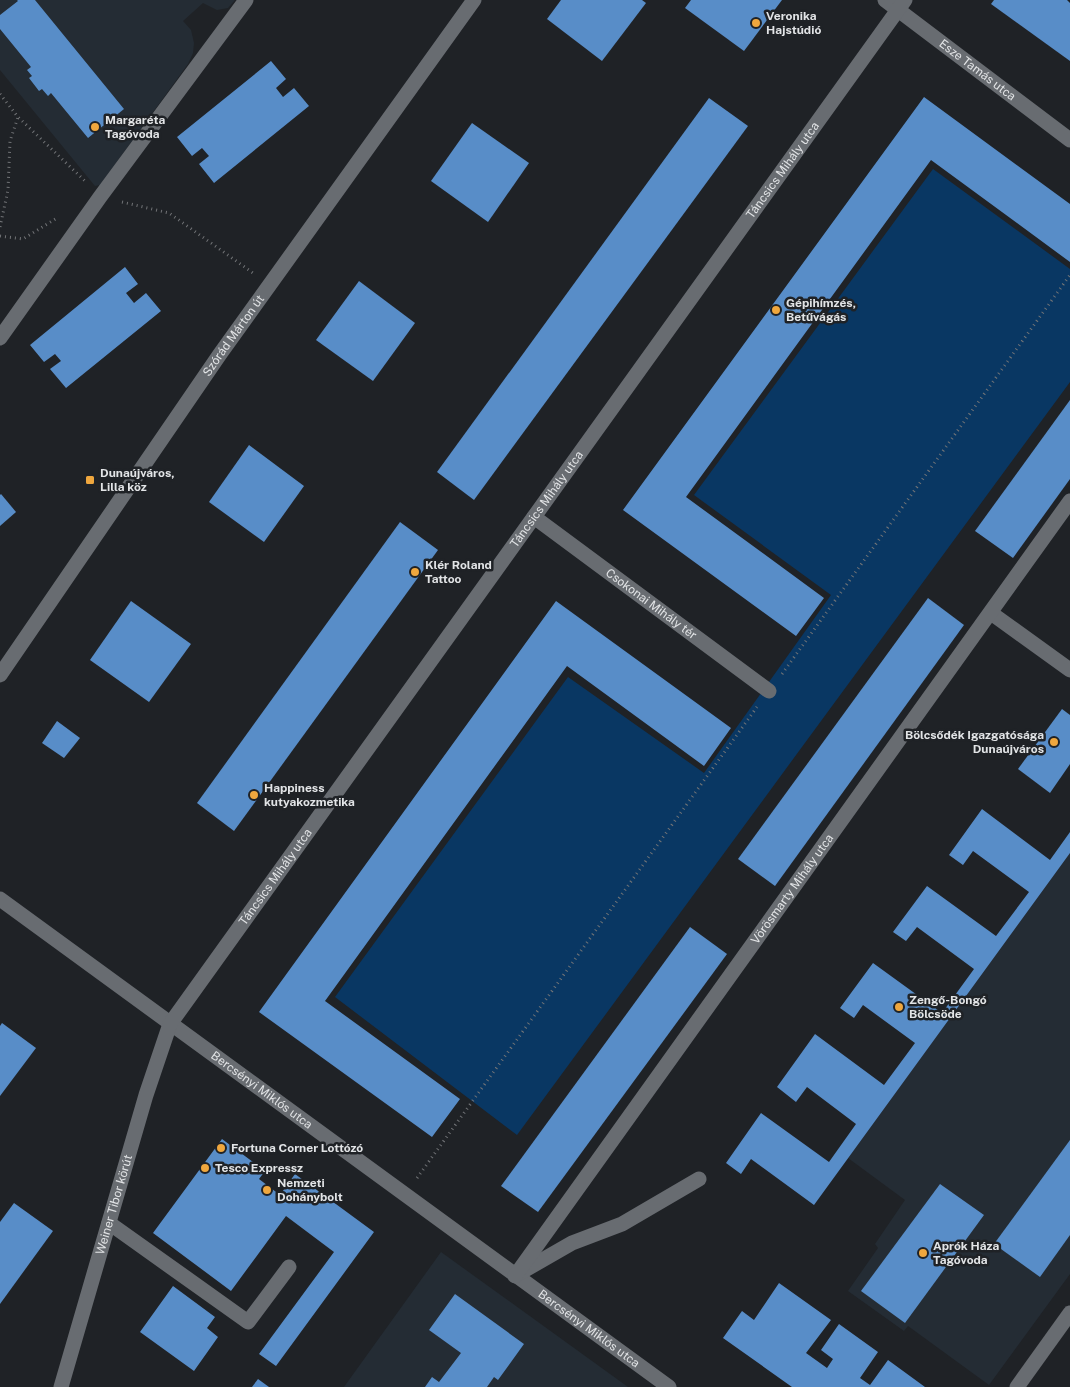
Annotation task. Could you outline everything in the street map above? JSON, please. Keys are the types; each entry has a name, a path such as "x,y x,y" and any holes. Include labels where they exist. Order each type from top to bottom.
{"street":[{"path":"0,338 100,197 246,0"},
{"name":"Szórád Márton út","path":"0,675 220,354 474,0"},
{"name":"Esze Tamás utca","path":"885,0 902,5 1070,140"},
{"name":"Táncsics Mihály utca","path":"170,1024 902,5"},
{"name":"Vörösmarty Mihály utca","path":"515,1276 1070,501"},
{"name":"Csokonai Mihály tér","path":"534,517 769,691"},
{"path":"991,613 1070,670"},
{"name":"Bercsényi Miklós utca","path":"0,899 669,1387"},
{"name":"Weiner Tibor körút","path":"61,1387 146,1095 170,1024"},
{"path":"515,1276 572,1244 622,1224 700,1179"},
{"path":"109,1223 248,1322 289,1266"},
{"path":"1017,1387 1070,1312"}],"path":[{"path":"0,94 18,116 100,197 169,213 270,284"},
{"path":"0,227 8,190 10,141 18,116"},
{"path":"0,236 22,239 63,215"},
{"path":"405,1195 1070,275"}],"shaded area":[{"name":"Margaréta Tagóvoda","path":"0,0 235,0 228,8 217,10 203,3 183,21 191,30 194,43 193,53 188,64 100,185 95,186 0,70"},
{"path":"933,169 1070,269 1070,382 517,1135 335,997 568,677 704,773 831,595 694,495"},
{"path":"1070,853 1070,1274 989,1385 908,1326 904,1331 848,1291 878,1248 875,1244 905,1200 848,1158"},
{"path":"441,1252 628,1387 344,1387"}],"building":[{"name":"Margaréta Tagóvoda","path":"17,0 35,0 124,109 88,138 51,93 48,96 42,89 39,91 29,78 32,76 27,70 31,67 0,29 0,15"},
{"path":"561,0 642,0 646,3 602,61 547,19"},
{"path":"691,0 782,0 744,51 685,8"},
{"path":"994,0 1067,0 1070,3 1070,61 991,4"},
{"path":"271,61 286,79 276,88 283,97 294,88 309,106 214,183 199,164 209,156 202,148 192,156 177,137"},
{"path":"924,97 1070,204 1070,262 931,160 686,497 824,598 796,636 623,510"},
{"path":"709,98 748,126 474,500 437,472"},
{"path":"472,123 529,163 488,222 431,181"},
{"path":"125,267 138,284 126,293 134,303 146,293 161,311 66,388 50,369 61,361 55,354 44,362 30,345"},
{"path":"359,281 415,323 373,381 316,340"},
{"path":"1070,400 1070,479 1013,558 975,531"},
{"path":"249,445 304,486 264,542 209,502"},
{"path":"0,495 16,512 0,526"},
{"path":"400,522 438,550 234,831 197,803"},
{"path":"928,598 964,625 775,886 738,859"},
{"path":"131,601 191,644 149,702 90,660"},
{"path":"556,601 731,728 704,766 567,666 325,1001 460,1099 432,1137 259,1012"},
{"name":"Bölcsődék Igazgatósága Dunaújváros","path":"1062,709 1070,715 1070,764 1050,793 1018,769"},
{"path":"57,721 80,738 64,758 42,743"},
{"name":"Zengő-Bongó Bölcsöde","path":"982,809 1050,860 1070,832 1070,853 814,1205 751,1159 741,1174 726,1163 761,1113 829,1162 856,1124 807,1087 796,1102 777,1087 815,1034 884,1085 915,1043 863,1005 854,1018 840,1008 873,963 942,1013 974,969 917,927 906,941 893,932 927,886 996,936 1029,892 973,851 963,865 949,855"},
{"path":"690,927 727,954 538,1212 501,1186"},
{"path":"2,1023 36,1048 0,1096 0,1026"},
{"path":"222,1139 265,1171 259,1179 280,1195 295,1174 374,1232 276,1366 259,1354 334,1252 286,1216 231,1291 153,1233"},
{"path":"1070,1140 1070,1235 1040,1277 994,1244"},
{"name":"Aprók Háza Tagóvoda","path":"940,1184 984,1215 905,1323 861,1291"},
{"path":"14,1203 53,1231 0,1304 0,1222"},
{"path":"779,1283 831,1320 806,1353 827,1368 833,1359 821,1350 839,1324 878,1352 860,1378 870,1385 888,1360 925,1387 792,1387 723,1338 742,1311 754,1320"},
{"path":"173,1286 215,1317 207,1328 218,1337 194,1371 140,1332"},
{"path":"455,1294 524,1344 498,1380 494,1377 487,1387 425,1387 432,1377 439,1382 461,1353 429,1330"},
{"path":"258,1379 269,1387 252,1387"}],"place":[{"name":"Veronika Hajstúdió","path":"756,23"},
{"name":"Margaréta Tagóvoda","path":"95,127"},
{"name":"Gépihímzés, Betűvágás","path":"776,310"},
{"name":"Dunaújváros, Lilla köz","path":"90,480"},
{"name":"Klér Roland Tattoo","path":"415,572"},
{"name":"Bölcsődék Igazgatósága Dunaújváros","path":"1054,742"},
{"name":"Happiness kutyakozmetika","path":"254,795"},
{"name":"Zengő-Bongó Bölcsöde","path":"899,1007"},
{"name":"Fortuna Corner Lottózó","path":"221,1148"},
{"name":"Tesco Expressz","path":"205,1168"},
{"name":"Nemzeti Dohánybolt","path":"267,1190"},
{"name":"Aprók Háza Tagóvoda","path":"923,1253"}]}
